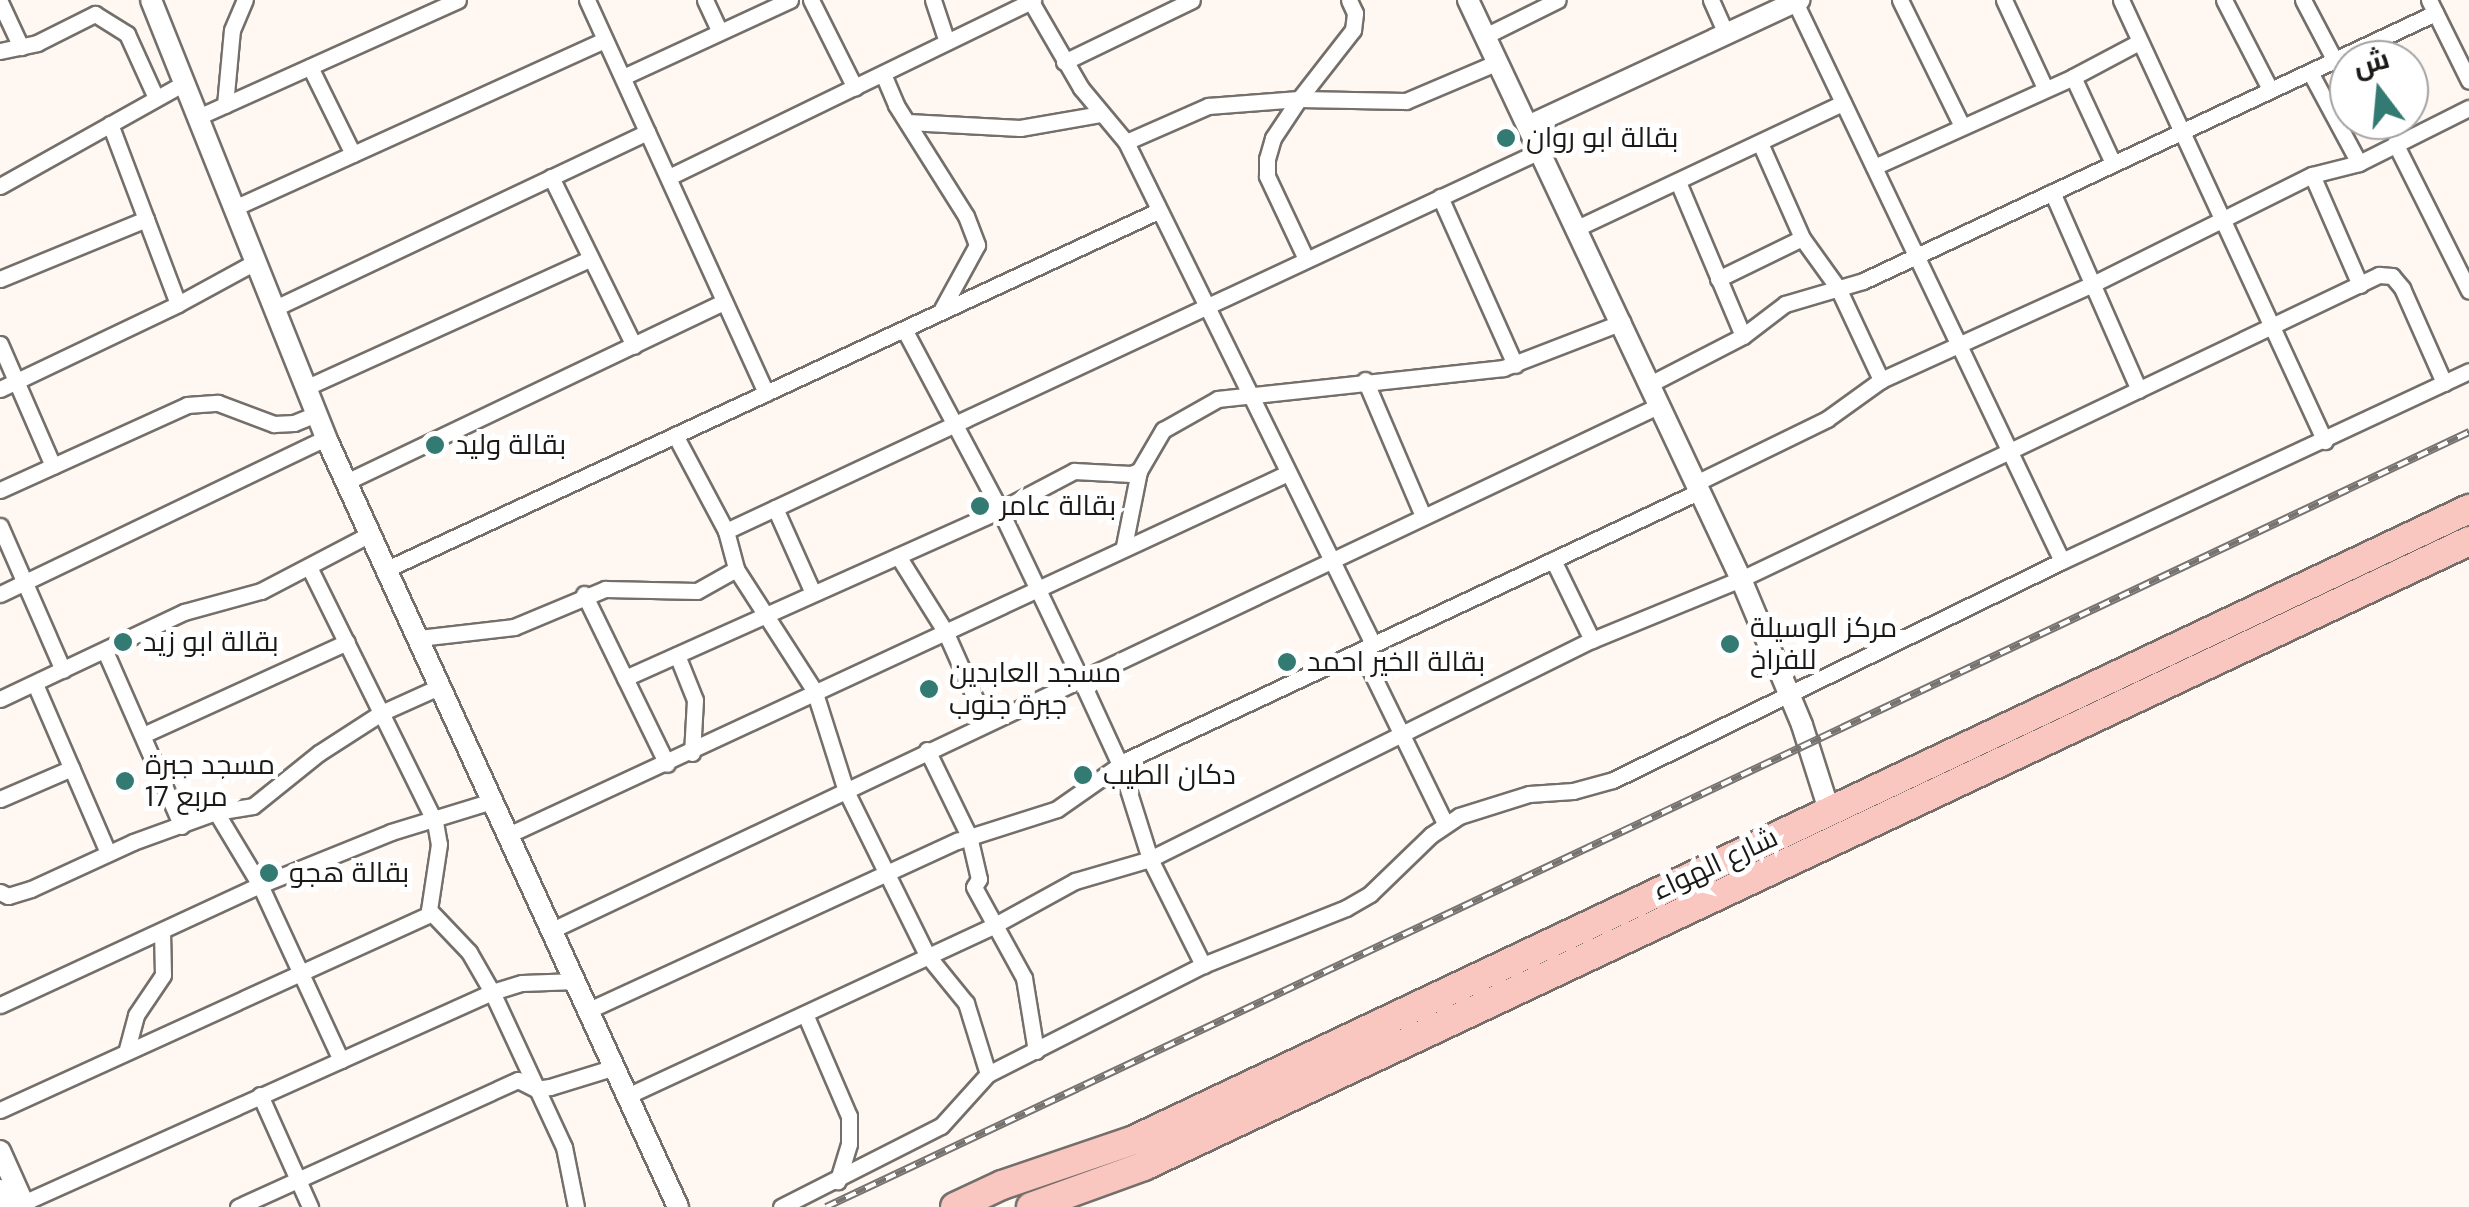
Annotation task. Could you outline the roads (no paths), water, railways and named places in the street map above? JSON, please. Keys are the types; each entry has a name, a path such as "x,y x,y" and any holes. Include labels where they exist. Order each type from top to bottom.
{"highway":[{"name":"شارع الهواء","path":"955,1207 1002,1186 1134,1140 2469,509"},
{"name":"شارع الهواء","path":"1031,1207 1144,1166 2469,541"}],"street":[{"path":"78,22 92,0"},
{"path":"150,0 326,438 678,1207"},
{"path":"225,105 232,30 245,0"},
{"path":"198,118 458,0"},
{"path":"588,0 766,393"},
{"path":"705,0 720,32"},
{"path":"623,77 790,0"},
{"path":"811,0 856,88"},
{"path":"933,0 946,42"},
{"path":"668,177 1031,0 1064,62 1100,114 1126,142 1331,559 1401,737 1445,823"},
{"path":"1064,62 1192,0"},
{"path":"1306,259 1267,176 1273,138 1354,30 1355,13 1349,0"},
{"path":"1468,0 1741,579 1789,692 1829,810"},
{"path":"1485,36 1558,0"},
{"path":"1711,0 1726,34"},
{"path":"1900,0 1962,126"},
{"path":"2004,0 2045,88"},
{"path":"2121,0 2325,440"},
{"path":"2224,0 2270,89"},
{"path":"2303,0 2329,50"},
{"path":"1530,125 1797,1 2062,560"},
{"path":"0,2 21,47"},
{"path":"2370,40 2432,6 2469,81"},
{"path":"0,51 21,47 95,14 122,28 156,98"},
{"path":"234,208 605,40"},
{"path":"1874,167 2073,77 2140,42"},
{"path":"1126,142 1208,106 1299,99 1406,101 1498,62"},
{"path":"1650,384 1743,336 1785,304 1917,257 2329,62"},
{"path":"310,67 353,154"},
{"path":"2310,72 2359,163"},
{"path":"883,74 908,122 942,172 977,244 973,260 942,310"},
{"path":"2073,77 2113,163"},
{"path":"0,186 184,83"},
{"path":"1578,228 1843,103"},
{"path":"590,1010 969,836 1057,809 1096,777 1121,767 1127,760 1553,560 1698,487 1827,419 1881,380 2093,284 2312,175 2359,163 2469,108"},
{"path":"908,122 1020,128 1100,114"},
{"path":"110,124 178,304"},
{"path":"274,309 648,132"},
{"path":"1760,143 1802,238 1838,288 1881,380"},
{"path":"2396,144 2469,290"},
{"path":"726,530 1204,304 1542,150"},
{"path":"2312,175 2360,285"},
{"path":"551,177 634,346"},
{"path":"1678,182 1743,336"},
{"path":"2052,192 2139,390"},
{"path":"1440,197 1515,365"},
{"path":"386,569 1158,211"},
{"path":"0,278 146,219"},
{"path":"1718,278 1802,238"},
{"path":"305,388 589,259"},
{"path":"0,388 178,304 254,262"},
{"path":"628,1096 993,926 1075,881 1150,859 1592,640 1741,579 2008,448 2271,330 2379,275 2392,276 2444,384"},
{"path":"346,482 724,302"},
{"path":"1124,546 1140,471 1163,430 1218,399 1247,392 1515,365 1622,322"},
{"path":"905,331 1000,510 1121,767 1150,859 1203,965"},
{"path":"0,344 52,466"},
{"path":"781,1207 942,1126 988,1074 1203,965 1346,908 1391,876 1445,823 1529,794 1593,788 2062,560 2469,371"},
{"path":"1365,380 1423,516"},
{"path":"0,490 187,405 218,403 259,420 285,424 316,414"},
{"path":"552,930 986,721 1660,405"},
{"path":"675,435 726,530 736,569 814,690 846,791 927,955 966,1003 988,1074"},
{"path":"0,594 326,438"},
{"path":"625,678 1000,510 1074,470 1130,474 1140,471"},
{"path":"508,835 692,753 814,690 1288,473"},
{"path":"775,508 813,592"},
{"path":"0,526 64,670"},
{"path":"0,700 184,612 241,598 310,569 370,534"},
{"path":"898,556 946,631 986,721"},
{"path":"1553,560 1592,640"},
{"path":"310,569 435,822 439,844 429,903 431,914 469,952 492,992 564,1147 576,1207"},
{"path":"419,638 514,627 584,594 605,589 684,593 707,587 736,569"},
{"path":"584,594 667,764"},
{"path":"143,735 347,642"},
{"path":"105,651 182,826"},
{"path":"677,655 695,700 692,753"},
{"path":"35,684 108,853"},
{"path":"0,892 8,896 31,890 108,853 216,812 237,810 266,799 298,768 381,714 441,686"},
{"path":"927,750 969,836 979,879 974,887 1024,978 1036,1051"},
{"path":"0,800 72,768"},
{"path":"0,1004 260,885 391,832 435,822 492,801"},
{"path":"216,812 260,885 341,1060"},
{"path":"0,1110 431,914"},
{"path":"127,1050 136,1015 163,975 162,931"},
{"path":"19,1206 492,992 522,983 576,981"},
{"path":"804,1014 848,1116 849,1144 838,1181"},
{"path":"238,1207 518,1080 536,1089 575,1082 615,1068"},
{"path":"260,1095 310,1207"},
{"path":"0,1151 19,1206"},
{"path":"0,1190 19,1206"}],"railway":[{"path":"826,1207 2469,432"}],"place":[{"name":"بقالة ابو روان","path":"1506,138"},
{"name":"بقالة وليد","path":"435,445"},
{"name":"بقالة عامر","path":"980,506"},
{"name":"بقالة ابو زيد","path":"123,642"},
{"name":"مركز الوسيلة للفراخ","path":"1730,644"},
{"name":"بقالة الخير احمد","path":"1287,662"},
{"name":"مسجد العابدين جبرة جنوب","path":"929,689"},
{"name":"دكان الطيب","path":"1083,775"},
{"name":"مسجد جبرة مربع 17","path":"125,781"},
{"name":"بقالة هجو","path":"269,873"}]}
